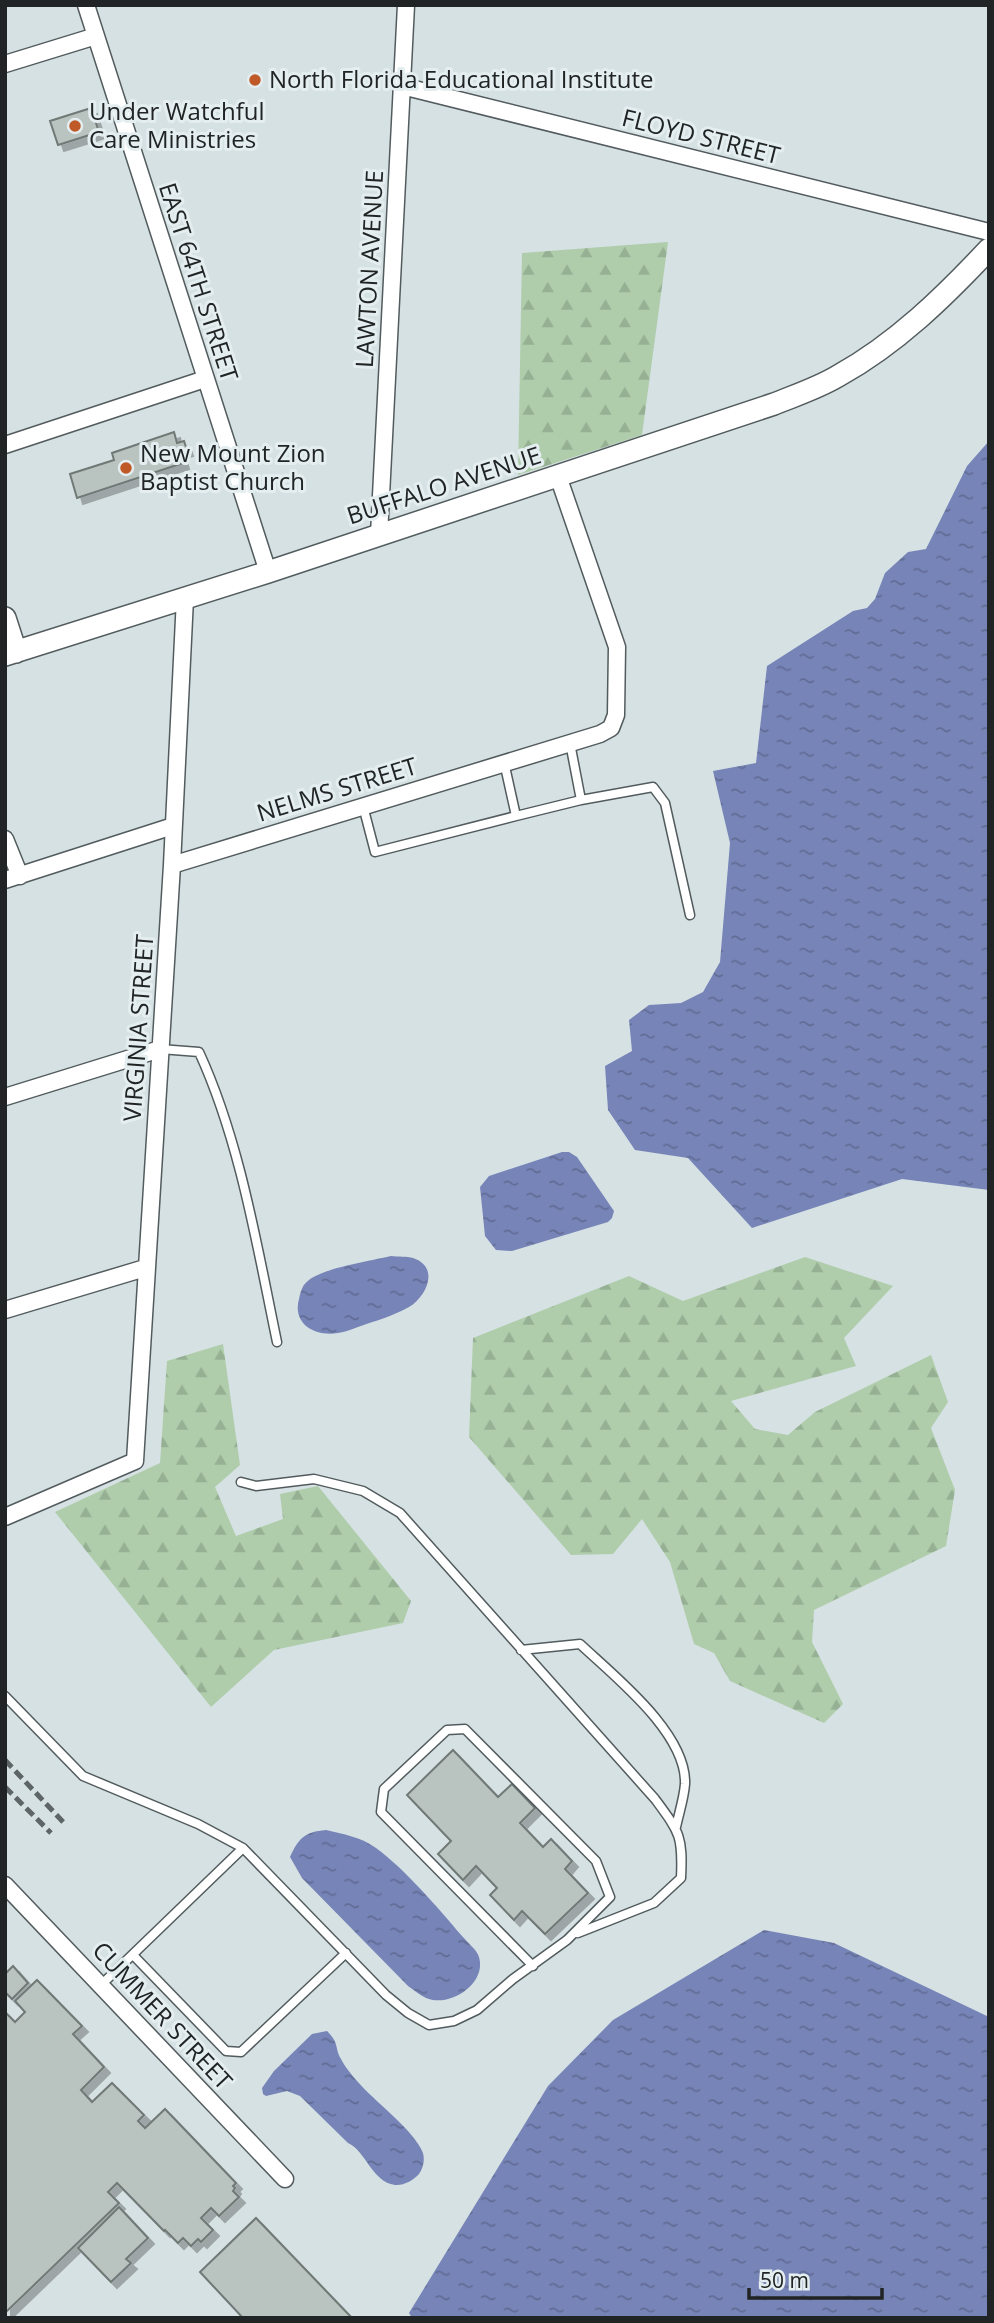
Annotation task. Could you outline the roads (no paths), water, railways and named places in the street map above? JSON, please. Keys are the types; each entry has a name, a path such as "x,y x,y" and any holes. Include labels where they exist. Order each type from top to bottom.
{"street":[{"name":"EAST 64TH STREET","path":"86,5 268,572"},
{"name":"LAWTON AVENUE","path":"379,535 406,5"},
{"path":"5,64 96,36"},
{"name":"FLOYD STREET","path":"402,86 989,232"},
{"name":"BUFFALO AVENUE","path":"11,654 268,572 815,388 839,376 888,343 932,307 989,249"},
{"path":"5,445 205,379"},
{"name":"NELMS STREET","path":"172,865 600,734 611,728 616,715 617,647 558,476"},
{"name":"VIRGINIA STREET","path":"5,1517 135,1461 172,865 185,598"},
{"path":"5,618 11,654"},
{"path":"5,839 12,878 173,826"},
{"path":"5,1097 160,1049"},
{"path":"5,1310 145,1268"},
{"name":"CUMMER STREET","path":"5,1885 285,2179"}],"lane":[{"path":"570,743 581,800"},
{"path":"510,761 516,816"},
{"path":"363,806 374,852 581,800 653,787 665,803 691,915"},
{"path":"160,1049 199,1052 210,1076 233,1150 276,1342"},
{"path":"241,1482 256,1486 314,1479 363,1491 400,1513 655,1799 676,1827 682,1847 681,1878 654,1903 572,1935"},
{"path":"521,1650 580,1644 650,1709 679,1755 685,1783 676,1827"},
{"path":"5,1696 83,1776 198,1824 243,1847 386,1995 408,2013 429,2025 454,2021 477,2010 513,1979 533,1966 572,1935 610,1897 596,1861 465,1729 447,1730 384,1789 381,1812 533,1966"},
{"path":"102,1985 243,1847"},
{"path":"133,1955 226,2051 240,2052 346,1953"}],"water":[{"path":"989,441 989,1190 902,1179 752,1228 688,1158 635,1150 608,1110 605,1066 632,1051 629,1020 649,1005 681,1003 703,992 720,962 730,843 713,771 756,763 767,666 853,611 867,608 875,599 885,573 908,552 926,549 967,466"},
{"path":"569,1152 577,1157 614,1211 612,1218 608,1222 512,1251 496,1250 485,1236 480,1187 489,1176"},
{"path":"391,1256 413,1258 426,1268 428,1282 425,1289 409,1307 338,1333 314,1331 302,1322 298,1308 299,1299 303,1286 309,1280 336,1268"},
{"path":"326,1830 352,1836 370,1844 399,1867 421,1890 478,1954 480,1967 472,1984 455,1997 445,2000 421,1995 408,1986 302,1878 290,1857 293,1850 307,1834"},
{"path":"764,1930 834,1943 989,2017 989,2318 412,2318 409,2313 548,2086 613,2020"},
{"path":"327,2031 334,2039 339,2055 351,2074 419,2144 423,2153 423,2164 419,2174 411,2180 395,2185 380,2178 360,2153 300,2096 287,2091 266,2096 263,2094 262,2088 274,2071 312,2034"}],"railway":[{"path":"5,1760 65,1824"},
{"path":"5,1787 51,1833"}],"place":[{"name":"North Florida Educational Institute","path":"255,80"},
{"name":"Under Watchful Care Ministries","path":"75,126"},
{"name":"New Mount Zion Baptist Church","path":"126,468"}]}
